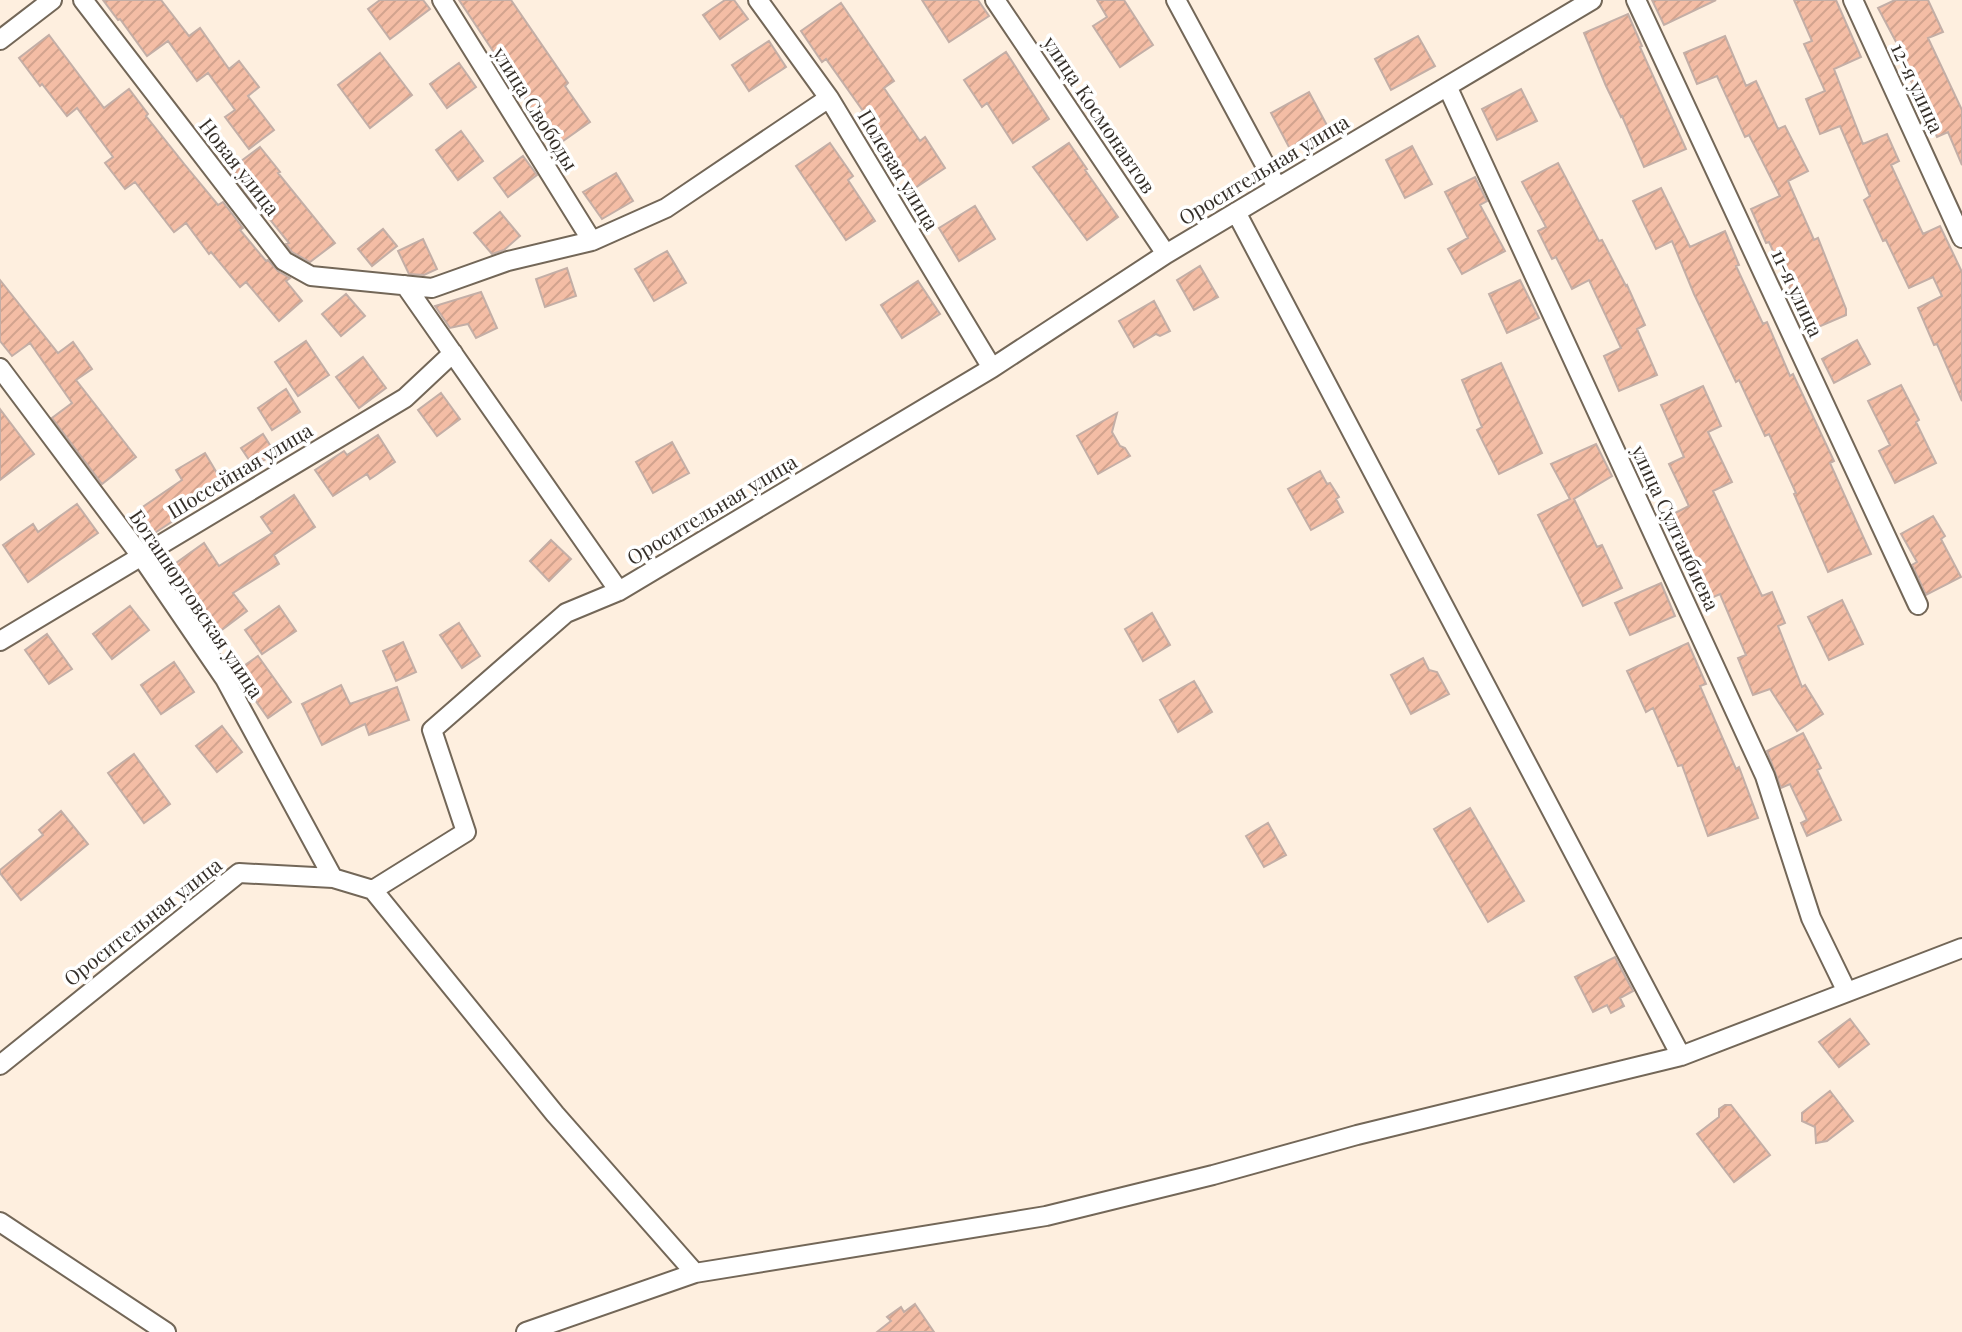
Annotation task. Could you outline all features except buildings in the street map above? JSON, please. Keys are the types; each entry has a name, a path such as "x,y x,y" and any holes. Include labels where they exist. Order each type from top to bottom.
{"street":[{"path":"0,40 52,0"},
{"name":"Новая улица","path":"83,0 284,261 311,276 432,288 508,261 592,241 666,208 829,98"},
{"name":"улица Свободы","path":"442,0 592,241"},
{"name":"Полевая улица","path":"758,0 829,98 992,368"},
{"name":"улица Космонавтов","path":"995,0 1166,254"},
{"path":"1176,0 1277,187"},
{"name":"Оросительная улица","path":"0,1065 239,873 333,878 373,890 466,832 432,730 566,613 619,591 992,368 1166,254 1592,0"},
{"name":"11-я улица","path":"1636,0 1918,605"},
{"name":"12-я улица","path":"1853,0 1962,238"},
{"name":"улица Султанбиева","path":"1448,88 1765,776 1811,918 1847,992"},
{"path":"1236,212 1681,1056"},
{"path":"405,285 619,591"},
{"name":"Шоссейная улица","path":"0,641 405,398 453,353"},
{"name":"Боташюртовская улица","path":"0,368 141,556 225,679 333,878"},
{"path":"373,890 555,1114 695,1273"},
{"path":"526,1332 695,1273 1046,1216 1213,1175 1357,1135 1681,1056 1962,948"},
{"path":"0,1222 166,1332"}]}
